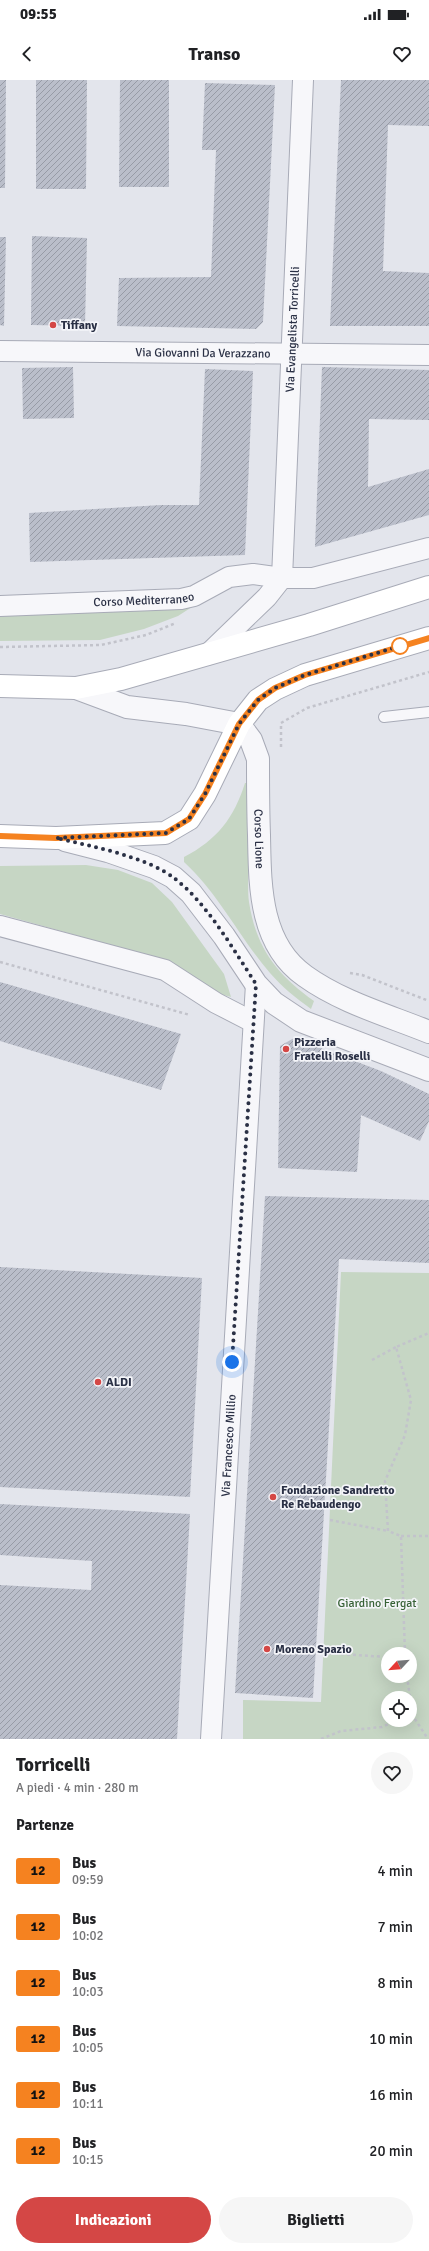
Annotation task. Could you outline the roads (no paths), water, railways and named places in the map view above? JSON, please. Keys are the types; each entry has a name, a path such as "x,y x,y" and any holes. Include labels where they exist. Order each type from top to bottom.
{"main road":[{"path":"0,686 76,688 121,679 207,655 429,587"},
{"path":"0,836 56,838 166,833 189,819 205,794 239,724 258,700 275,688 305,675 429,638"}],"street":[{"name":"Via Evangelista Torricelli","path":"282,578 290,353 303,80"},
{"name":"Via Giovanni Da Verazzano","path":"0,352 429,355"},
{"name":"Corso Mediterraneo","path":"0,606 181,599 194,596 229,578 253,574 282,578 313,578 331,575 429,548"},
{"path":"207,655 267,597 282,578"},
{"path":"76,688 127,707 186,714 239,724"},
{"name":"Corso Lione","path":"239,724 250,740 258,759 260,882 264,912 274,939 284,956 304,976 341,997 429,1032"},
{"path":"56,838 108,851 154,867 173,877 191,893 224,936 256,984 274,1003 301,1021 429,1070"},
{"path":"0,926 165,970 216,1003 253,1022"},
{"name":"Via Francesco Millio","path":"211,1739 256,984"}],"lane":[{"path":"384,717 429,712"}],"place":[{"name":"Tiffany","path":"53,325"},
{"name":"Pizzeria Fratelli Roselli","path":"286,1049"},
{"name":"ALDI","path":"98,1382"},
{"name":"Fondazione Sandretto Re Rebaudengo","path":"273,1497"},
{"name":"Moreno Spazio","path":"267,1649"}],"park label":[{"name":"Giardino Fergat","path":"377,1603"}]}
